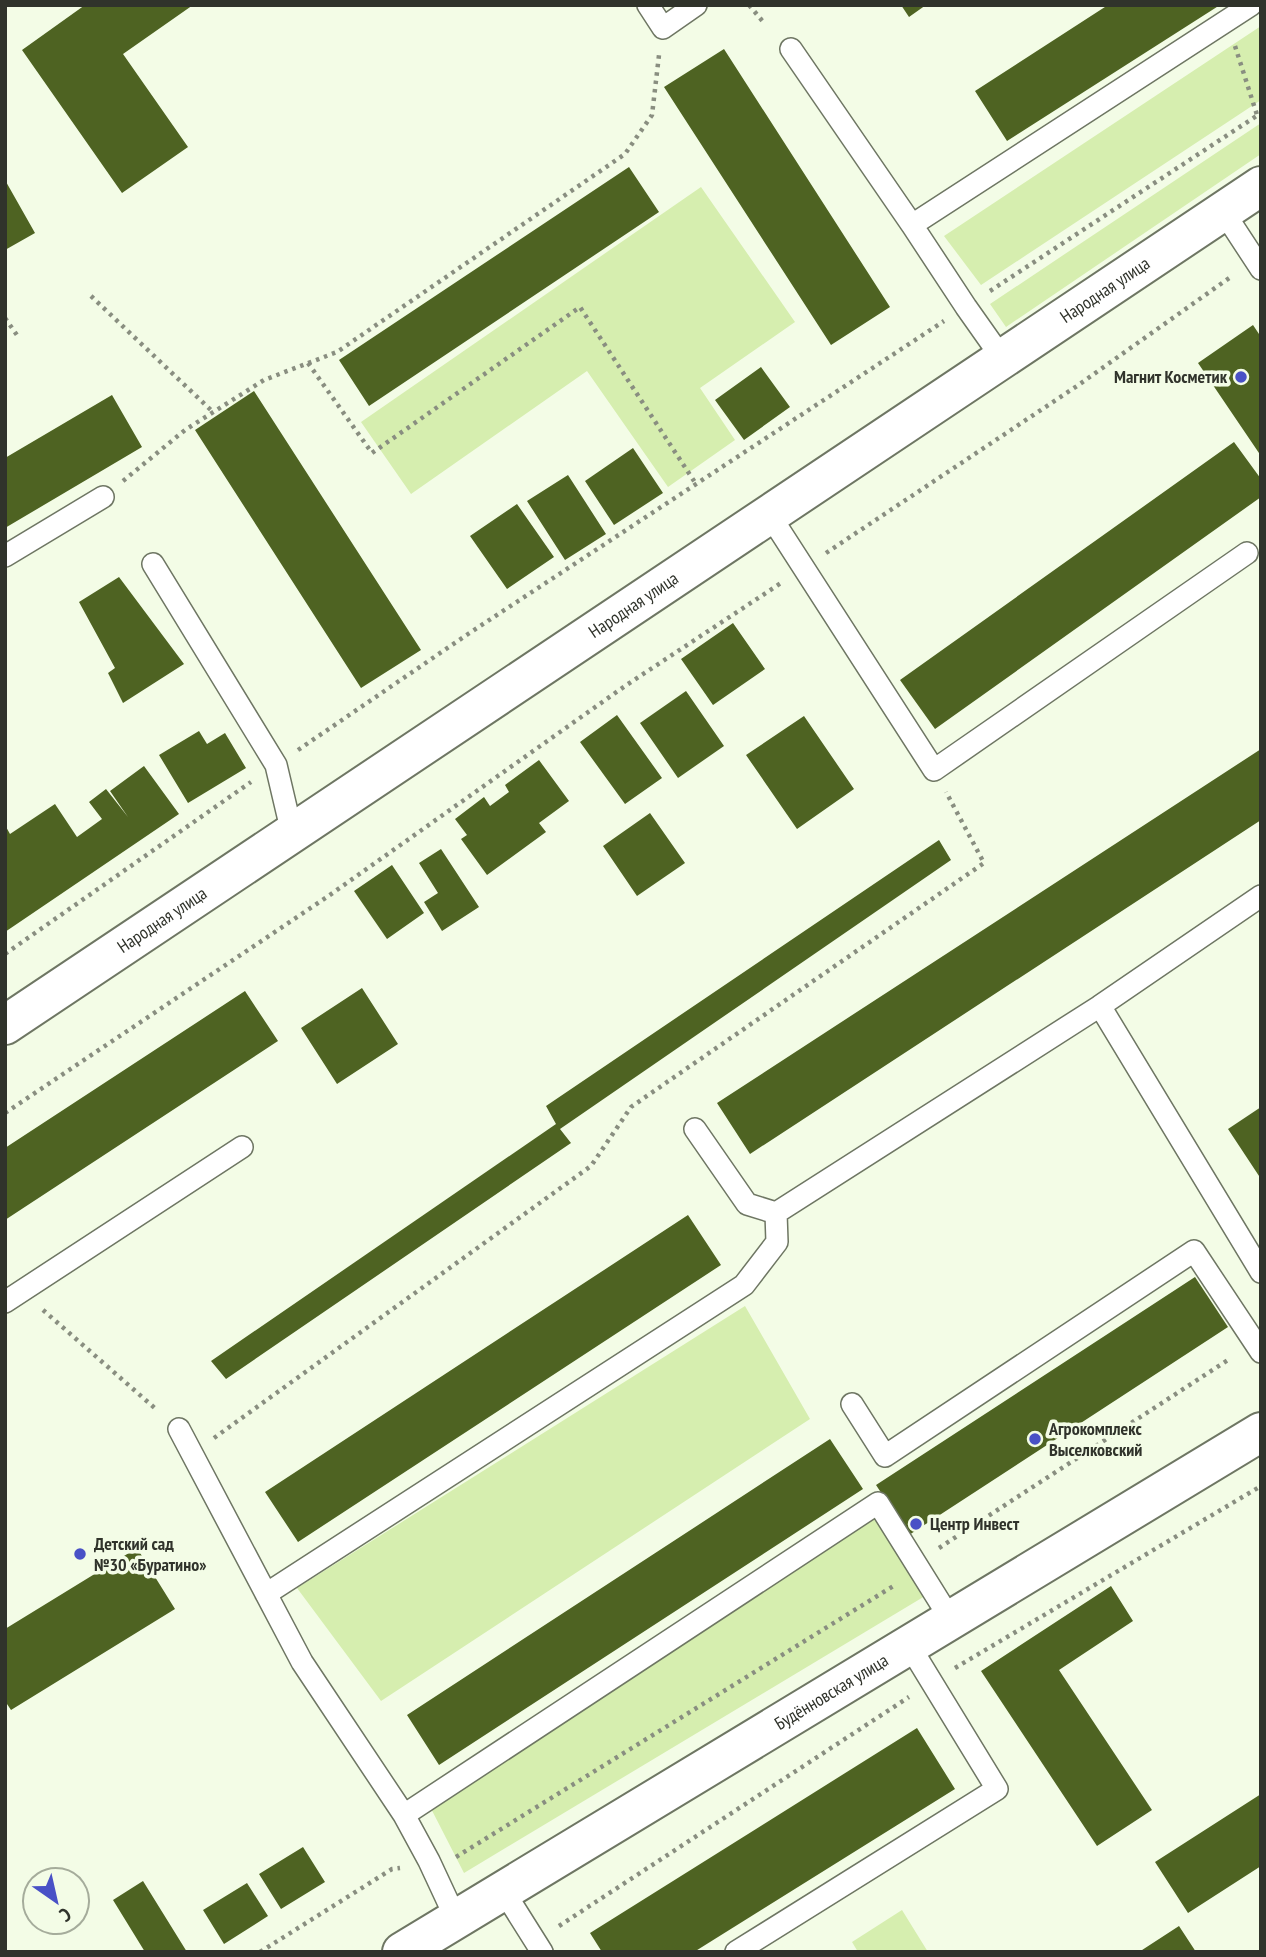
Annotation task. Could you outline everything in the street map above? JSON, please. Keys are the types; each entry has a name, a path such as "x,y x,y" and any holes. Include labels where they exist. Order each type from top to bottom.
{"street":[{"name":"Народная улица","path":"5,1025 1261,186"},
{"name":"Будённовская улица","path":"402,1952 1261,1432"}],"lane":[{"path":"648,5 663,28 696,5"},
{"path":"912,225 1251,5"},
{"path":"791,49 1002,359"},
{"path":"1223,211 1258,264"},
{"path":"5,556 103,497"},
{"path":"769,514 934,770 1247,553"},
{"path":"153,565 276,765 292,833"},
{"path":"776,1213 1100,1006 1261,896"},
{"path":"1100,1006 1261,1272"},
{"path":"695,1129 747,1203 776,1213"},
{"path":"13,1297 242,1147"},
{"path":"266,1594 744,1284 777,1242 776,1213"},
{"path":"852,1404 885,1456 1194,1251 1258,1347"},
{"path":"179,1429 302,1662 404,1815 456,1919"},
{"path":"404,1815 878,1503 951,1620"},
{"path":"742,1950 997,1789 909,1645"},
{"path":"503,1890 539,1947"}],"path":[{"path":"750,5 765,24"},
{"path":"5,954 468,634 1259,114 1233,40 1222,24"},
{"path":"103,497 185,430 264,380 337,352 625,154 652,115 663,28"},
{"path":"5,1113 327,897 625,686 1258,264"},
{"path":"92,296 213,412"},
{"path":"307,363 372,453 580,307 696,484"},
{"path":"5,318 19,338"},
{"path":"192,1454 591,1166 631,1107 984,863 934,770"},
{"path":"13,1297 179,1429"},
{"path":"260,1952 392,1869 456,1857 904,1580 931,1553 1258,1347"},
{"path":"539,1947 931,1682 1261,1486"}],"green space":[{"path":"1261,26 1261,100 981,285 944,236"},
{"path":"1261,123 1261,154 1006,327 990,304"},
{"path":"701,187 795,322 700,388 735,440 668,487 587,371 411,494 361,422"},
{"path":"745,1306 810,1419 381,1701 297,1588"},
{"path":"869,1507 925,1596 464,1873 422,1791"},
{"path":"902,1910 928,1952 858,1952 852,1942"}],"building":[{"path":"85,5 193,5 123,54 188,147 122,193 22,50"},
{"path":"901,5 926,5 909,17"},
{"path":"1108,5 1220,5 1007,141 975,91"},
{"path":"724,49 890,307 831,345 664,87"},
{"path":"629,167 659,212 369,406 339,360"},
{"path":"5,180 35,233 5,250"},
{"path":"1253,325 1261,337 1261,456 1198,363"},
{"path":"761,367 790,407 744,440 715,400"},
{"path":"254,391 421,650 361,688 195,430"},
{"path":"112,395 142,447 5,528 5,458"},
{"path":"1234,442 1261,479 1261,497 935,729 900,680"},
{"path":"633,448 663,493 614,525 585,481"},
{"path":"568,475 606,534 565,560 527,501"},
{"path":"517,504 554,557 507,589 470,536"},
{"path":"119,577 184,664 123,703 108,673 115,668 79,602"},
{"path":"733,623 765,669 713,705 681,659"},
{"path":"686,691 724,746 678,778 640,723"},
{"path":"617,715 662,778 625,804 580,742"},
{"path":"804,716 854,789 797,829 746,755"},
{"path":"199,731 207,744 225,733 246,768 188,803 159,755"},
{"path":"1261,749 1261,820 750,1154 717,1103"},
{"path":"539,760 569,801 539,823 546,832 487,875 461,839 467,835 455,819 484,797 490,806 509,792 505,785"},
{"path":"144,766 179,814 5,932 5,825 10,834 55,804 77,837 102,819 89,802 106,789 128,817 110,791"},
{"path":"650,813 685,863 637,896 603,846"},
{"path":"939,840 951,860 560,1129 571,1143 226,1379 211,1361 556,1124 546,1106"},
{"path":"441,849 479,907 442,931 424,902 438,893 419,863"},
{"path":"392,865 424,913 387,939 354,891"},
{"path":"362,988 398,1044 337,1084 301,1028"},
{"path":"245,991 278,1041 5,1220 5,1148"},
{"path":"1261,1107 1261,1179 1228,1129"},
{"path":"688,1215 721,1265 298,1542 265,1492"},
{"path":"1195,1277 1228,1327 909,1535 876,1485"},
{"path":"830,1439 863,1489 439,1765 407,1715"},
{"path":"137,1548 175,1609 11,1710 5,1701 5,1629"},
{"path":"1111,1586 1133,1621 1059,1670 1152,1810 1097,1846 981,1671"},
{"path":"917,1728 955,1789 694,1952 602,1952 590,1933"},
{"path":"1261,1794 1261,1866 1188,1913 1155,1862"},
{"path":"303,1847 325,1882 281,1909 259,1874"},
{"path":"143,1881 187,1952 145,1952 113,1900"},
{"path":"247,1883 268,1916 224,1944 203,1910"},
{"path":"1179,1926 1196,1952 1139,1952"}],"place":[{"name":"Магнит Косметик","path":"1241,377"},
{"name":"Агрокомплекс Выселковский","path":"1035,1439"},
{"name":"Центр Инвест","path":"916,1524"},
{"name":"Детский сад №30 «Буратино»","path":"80,1554"}]}
